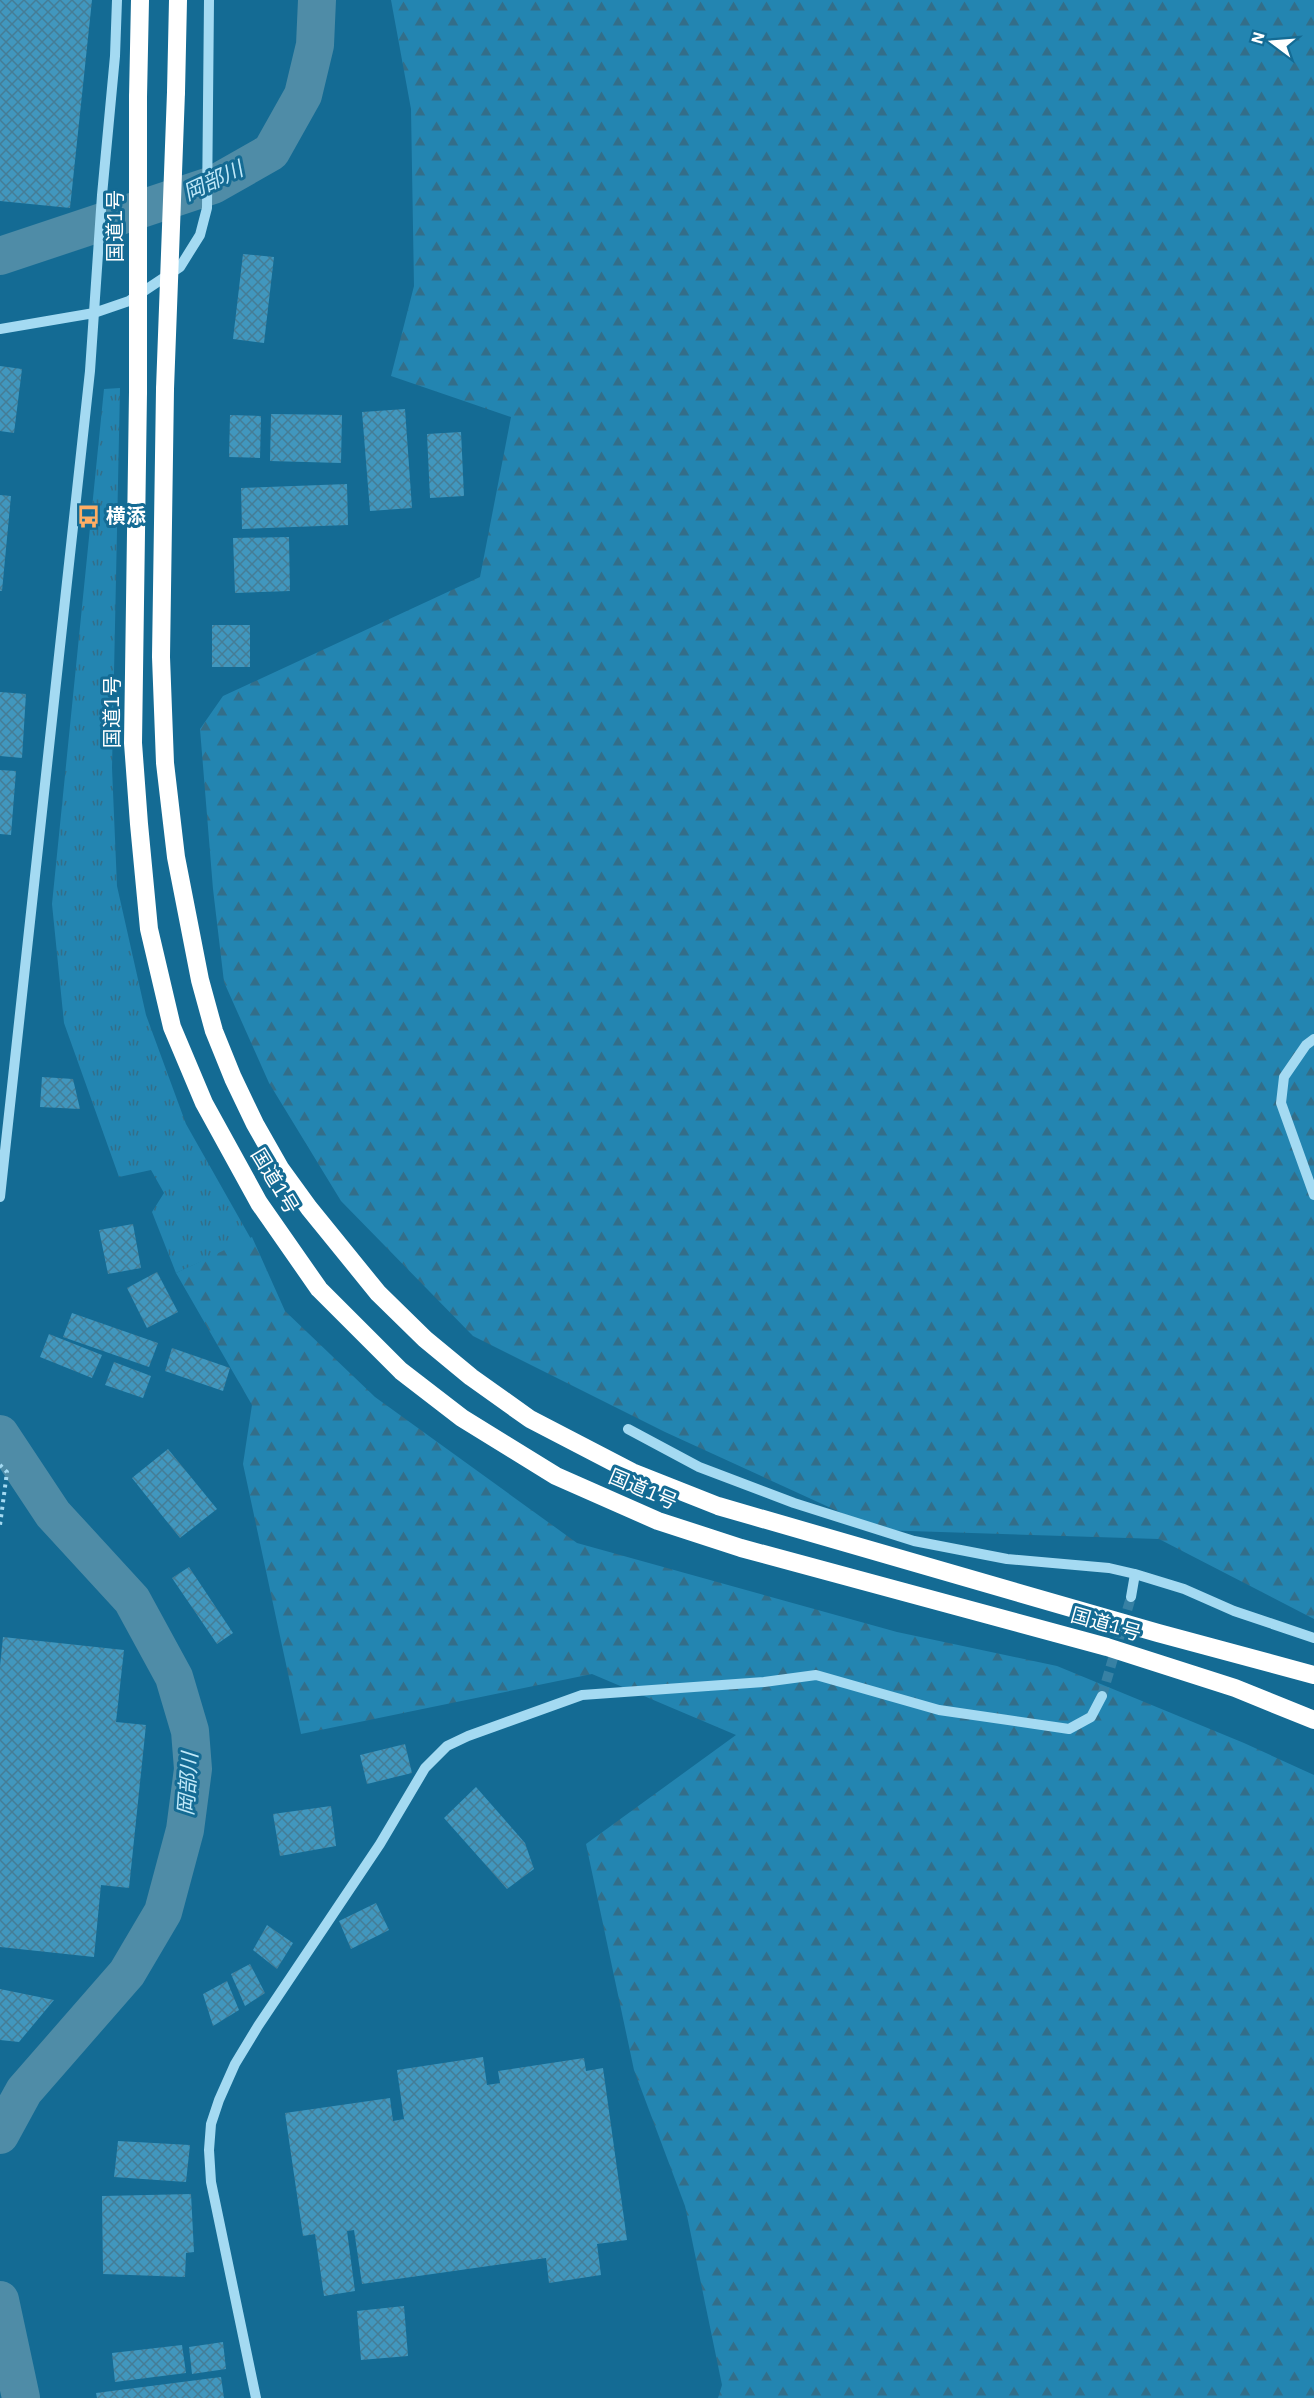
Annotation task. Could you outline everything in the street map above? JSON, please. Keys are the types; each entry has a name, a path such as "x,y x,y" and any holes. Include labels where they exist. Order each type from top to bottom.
{"highway":[{"name":"国道1号","path":"141,0 138,97 138,392 133,743 139,824 150,929 172,1027 204,1103 259,1203 319,1288 401,1371 462,1418 556,1476 658,1521 831,1573 1107,1647 1234,1688 1314,1720"},
{"name":"国道1号","path":"178,0 165,389 161,657 165,763 176,857 200,980 214,1031 232,1078 280,1168 309,1208 378,1293 425,1339 471,1377 530,1419 632,1472 718,1506 1314,1675"}],"street":[{"path":"0,1197 2,1162 90,371 102,195 115,56 117,0"},
{"path":"0,329 94,313 129,301 180,267 200,235 207,208 209,0"},
{"path":"1314,1039 1306,1045 1284,1077 1281,1103 1314,1195"},
{"path":"628,1429 699,1467 794,1503 914,1541 1007,1559 1108,1568 1135,1574 1184,1589 1234,1611 1314,1638"},
{"path":"1131,1597 1135,1574"},
{"path":"256,2398 212,2182 208,2150 211,2124 235,2064 258,2026 380,1844 425,1767 447,1746 468,1736 582,1695 764,1682 816,1675 939,1710 1069,1729 1091,1717 1102,1696"}],"path":[{"path":"0,1465 7,1472 0,1525"}],"green space":[{"path":"391,0 1314,0 1314,1619 1159,1539 879,1530 665,1432 473,1336 341,1201 269,1083 224,982 213,889 200,729 223,696 480,577 511,417 391,376 414,286 411,109"},
{"path":"120,388 112,768 117,886 146,1015 186,1124 251,1239 176,1273 152,1212 164,1193 151,1170 119,1177 64,1023 52,904 104,389"},
{"path":"252,1237 285,1311 375,1397 577,1543 897,1632 1057,1666 1244,1743 1314,1775 1314,2398 718,2398 722,2385 685,2206 634,2070 586,1844 736,1735 592,1674 301,1734 243,1464 252,1405 176,1273"}],"building":[{"path":"0,0 92,0 70,208 0,201"},
{"path":"243,254 274,257 264,343 233,339"},
{"path":"0,366 22,369 14,433 0,431"},
{"path":"405,409 412,508 370,511 362,412"},
{"path":"271,414 342,415 341,463 270,461"},
{"path":"230,415 261,416 260,458 229,457"},
{"path":"461,432 464,496 430,498 427,434"},
{"path":"347,484 348,525 242,529 241,488"},
{"path":"0,495 11,496 2,591 0,591"},
{"path":"289,537 290,591 235,593 233,538"},
{"path":"212,625 250,625 250,667 212,667"},
{"path":"0,692 26,694 22,758 0,756"},
{"path":"0,770 16,771 11,835 0,834"},
{"path":"42,1077 73,1079 80,1109 40,1107"},
{"path":"133,1224 141,1268 108,1274 99,1230"},
{"path":"157,1272 178,1312 147,1328 127,1288"},
{"path":"72,1313 158,1343 149,1367 63,1337"},
{"path":"49,1334 102,1355 92,1378 40,1357"},
{"path":"172,1348 230,1368 223,1391 165,1371"},
{"path":"114,1362 151,1376 143,1398 105,1385"},
{"path":"168,1449 217,1509 180,1538 132,1478"},
{"path":"189,1567 233,1633 217,1644 172,1578"},
{"path":"3,1637 124,1650 116,1722 146,1725 129,1888 101,1885 94,1957 0,1947 0,1666"},
{"path":"405,1744 412,1773 367,1784 360,1755"},
{"path":"476,1787 525,1843 534,1869 507,1889 444,1818"},
{"path":"331,1806 336,1846 280,1856 273,1814"},
{"path":"376,1903 389,1930 351,1949 339,1921"},
{"path":"267,1925 293,1943 277,1969 253,1950"},
{"path":"250,1964 265,1993 245,2006 231,1974"},
{"path":"227,1981 239,2010 213,2026 203,1994"},
{"path":"0,1989 54,2000 19,2042 0,2040"},
{"path":"483,2057 487,2085 500,2083 498,2071 584,2058 586,2071 603,2068 627,2240 597,2244 601,2275 549,2283 546,2258 362,2284 354,2230 347,2231 355,2291 324,2296 315,2234 303,2236 285,2113 390,2098 393,2121 404,2119 397,2070"},
{"path":"118,2141 190,2145 186,2182 114,2177"},
{"path":"191,2194 194,2252 186,2253 185,2277 103,2274 102,2196"},
{"path":"404,2306 408,2356 361,2360 357,2311"},
{"path":"223,2342 226,2369 192,2374 189,2347"},
{"path":"182,2345 186,2373 115,2382 112,2353"},
{"path":"221,2377 224,2398 97,2398 96,2393"}],"waterway":[{"name":"岡部川","path":"0,256 213,185 271,152 303,95 315,45 317,0"},
{"name":"岡部川","path":"0,1434 53,1514 132,1600 174,1677 190,1731 193,1769 185,1830 163,1912 127,1973 24,2091 0,2135"},
{"name":"岡部川","path":"0,2300 21,2398"}],"tunnel":[{"path":"1102,1696 1131,1597"}],"place":[{"name":"横添","path":"88,516"}]}
